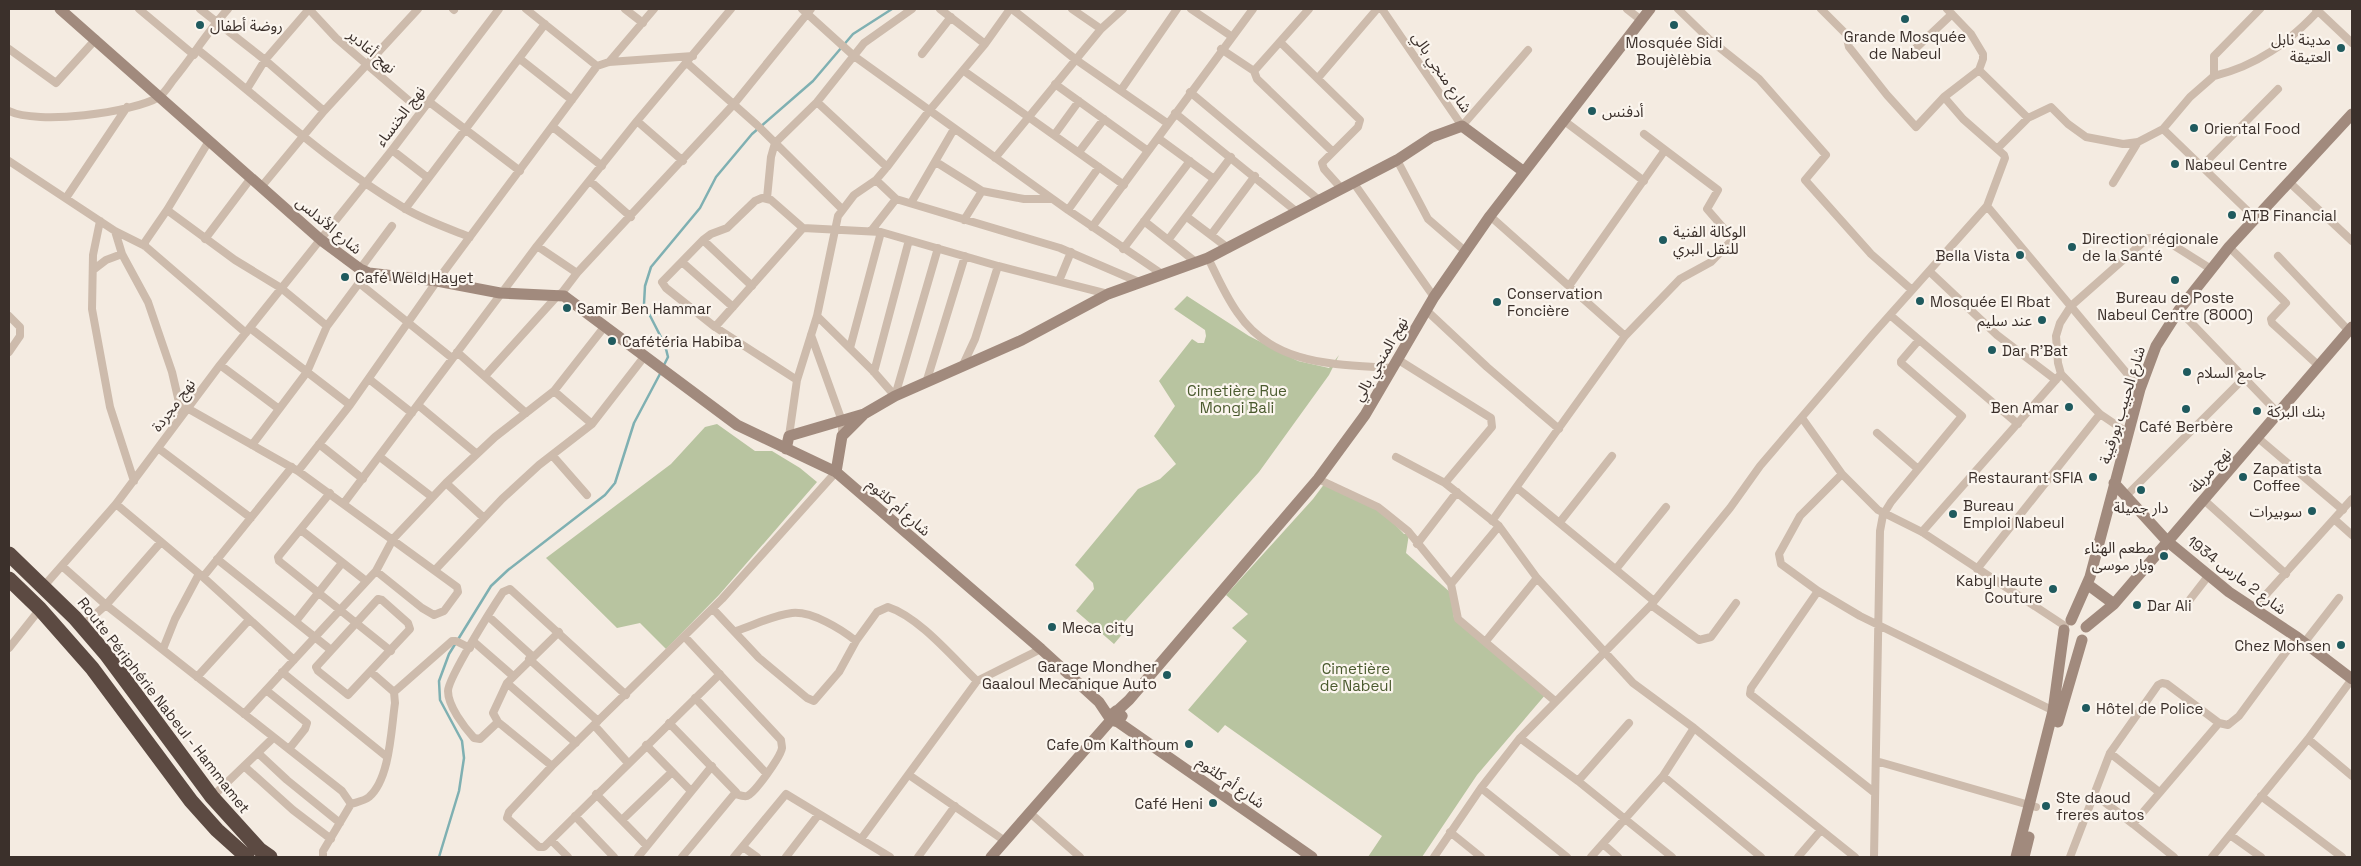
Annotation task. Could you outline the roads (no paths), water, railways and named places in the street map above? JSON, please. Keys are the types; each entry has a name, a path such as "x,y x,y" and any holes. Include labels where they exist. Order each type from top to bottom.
{"highway":[{"name":"Route Périphérie Nabeul - Hammamet","path":"9,554 44,586 82,626 106,654 212,797 260,850 270,857"},
{"path":"9,579 40,609 97,675 191,801 217,830 247,857"}],"street":[{"name":"شارع الأندلس","path":"60,9 321,240 364,271 436,281 500,293 560,294"},
{"path":"139,9 246,89 365,183 404,209 430,222 470,237"},
{"path":"200,9 265,60 324,111"},
{"path":"9,111 22,116 44,118 107,112 160,96 196,53 216,22 228,9"},
{"path":"246,89 265,60 309,9"},
{"name":"نهج أغادير","path":"309,9 336,38 421,111"},
{"path":"262,186 324,111 418,9"},
{"name":"نهج الخنساء","path":"321,240 499,9"},
{"path":"526,9 597,66"},
{"path":"625,9 643,23"},
{"path":"609,62 654,9"},
{"path":"344,503 500,293 637,121 731,9"},
{"path":"766,198 772,140 817,102 851,54 876,33 912,9"},
{"path":"940,9 985,44"},
{"path":"786,449 797,380 817,316 834,229 842,209 854,195 876,180 887,167 929,111 964,71 1011,9 1075,59 1167,123"},
{"path":"1072,9 1101,29"},
{"path":"995,158 1075,59 1101,29 1123,9"},
{"path":"1121,90 1178,9"},
{"path":"1191,9 1230,36"},
{"path":"1092,227 1230,36 1253,9"},
{"path":"1254,72 1310,9"},
{"path":"1318,78 1377,9"},
{"name":"شارع منجي بالي","path":"1382,9 1462,126"},
{"path":"1627,9 1642,20"},
{"name":"نهج المنجي بالي","path":"991,857 1116,716 1318,479 1365,415 1426,310 1465,251 1523,171 1650,9"},
{"path":"1678,9 1710,40 1759,79 1826,155 1805,180 1872,254 1912,290"},
{"path":"1821,9 1846,34 1849,47 1887,95 1916,127 1944,97 1979,70 1983,54 1973,36 1950,11 1916,48"},
{"path":"2214,76 2214,56 2260,9"},
{"path":"485,376 577,273 734,104 807,10 851,54 1052,199 1162,274"},
{"path":"1999,148 2028,118 2053,107 2068,124 2086,137 2123,144 2138,142 2163,129 2190,97 2214,76 2236,71 2264,58 2299,31 2317,10 2352,43"},
{"path":"922,54 951,17"},
{"path":"404,209 545,24"},
{"path":"9,49 56,83 96,39"},
{"path":"1280,42 1360,120 1358,127 1323,161 1322,166 1341,188"},
{"path":"1221,49 1254,72 1256,78 1333,152"},
{"path":"788,436 864,414 895,396 926,384 1022,340 1108,294 1208,258 1397,160 1432,137 1462,126 1528,50"},
{"path":"163,649 175,619 201,576 295,469 320,444 369,379 436,281 597,66 609,62 693,56"},
{"path":"520,59 572,100"},
{"path":"687,63 757,125 842,209"},
{"path":"1979,70 2028,118"},
{"path":"964,71 1124,185"},
{"path":"1055,84 1148,152"},
{"path":"2201,167 2278,89"},
{"path":"1190,92 1319,200"},
{"path":"1434,857 1481,788 1520,738 1653,603 1730,508 1760,466 1929,270 1987,206 2005,158 1999,148 1963,119 1944,97"},
{"path":"428,101 520,171"},
{"path":"1055,134 1079,101"},
{"path":"817,102 887,167"},
{"path":"66,198 127,107"},
{"path":"1175,113 1297,212"},
{"name":"شارع الحبيب بورقيبة","path":"2057,713 2067,625 2087,584 2140,389 2156,346 2179,310 2230,247 2352,114"},
{"path":"1080,152 1104,119"},
{"path":"1563,120 1644,182"},
{"path":"637,121 683,161"},
{"path":"1462,126 1523,171"},
{"path":"553,127 602,166"},
{"path":"910,203 954,129"},
{"path":"2163,129 2255,218"},
{"path":"1451,584 1624,336 1680,279 1711,262 1733,239 1707,208 1718,190 1644,134"},
{"path":"1158,138 1214,179"},
{"path":"145,246 145,242 209,141"},
{"path":"2113,183 2138,142"},
{"path":"392,150 428,178"},
{"path":"1569,286 1665,150"},
{"path":"1168,240 1231,157"},
{"path":"1397,160 1428,219 1465,251"},
{"path":"1123,249 1190,161"},
{"path":"9,162 115,231 145,246 248,330 350,405"},
{"path":"936,162 982,191 1024,199 1052,199"},
{"path":"1068,210 1098,167"},
{"path":"1211,235 1255,176"},
{"path":"205,239 251,178"},
{"path":"876,180 896,199 1071,252 1139,282"},
{"path":"590,181 631,217"},
{"path":"1352,182 1434,297"},
{"path":"2289,182 2352,241"},
{"path":"964,220 982,191"},
{"path":"797,380 715,327 663,284 664,279 703,240 716,231 727,228 756,201 766,198 771,200 803,228 881,232 998,266 1108,294"},
{"path":"871,231 896,199"},
{"path":"1987,206 2140,389"},
{"path":"167,210 205,239 281,288 327,326"},
{"path":"1490,216 1624,336"},
{"path":"1187,217 1228,248"},
{"path":"100,221 93,270 92,309 110,406 134,481"},
{"path":"1144,221 1197,263"},
{"path":"252,445 307,372 327,326 359,283 364,271 392,226"},
{"path":"715,327 803,228"},
{"path":"115,231 122,254 148,302 175,380 182,415"},
{"path":"850,348 881,232"},
{"path":"1922,532 2059,377 2056,336 2060,323 2072,306 2144,241 2151,237 2162,238 2211,270"},
{"name":"نهج مجردة","path":"44,586 116,504 220,365 321,240"},
{"path":"703,240 752,286"},
{"path":"874,372 909,240"},
{"path":"537,246 577,273"},
{"path":"2230,247 2286,303 2271,319 2272,323 2319,366"},
{"path":"895,396 938,248"},
{"path":"1059,281 1071,252"},
{"path":"93,270 106,260 122,254"},
{"path":"926,384 965,256"},
{"path":"2278,256 2351,329"},
{"path":"1208,258 1237,313 1251,330 1268,343 1304,360 1394,364 1491,418 1493,422 1492,427 1445,483"},
{"path":"682,262 733,307"},
{"path":"962,367 975,339 998,266"},
{"path":"1929,270 1997,335 2059,377 2100,414 2128,433"},
{"path":"359,283 454,355 485,376 526,414"},
{"path":"435,570 522,479 592,424 644,357 560,294"},
{"path":"1426,310 1559,428"},
{"path":"2179,310 2278,413"},
{"path":"1890,315 2018,424"},
{"path":"9,316 20,327 20,336 9,352"},
{"path":"817,316 874,372 895,396"},
{"path":"244,714 376,571 393,539 432,497 477,454 554,391 605,326"},
{"name":"نهج مربلة","path":"2086,627 2114,604 2351,329"},
{"path":"720,674 544,847 540,847 508,820 506,816 552,766 685,637 836,472 842,436 842,421 811,334"},
{"path":"1874,857 1880,531 1883,515 1891,502 1962,416 1901,363 1919,340"},
{"name":"شارع أم كلثوم","path":"644,357 737,425 836,472 1133,730 1312,857"},
{"path":"220,365 279,409"},
{"path":"2126,496 2244,378"},
{"path":"369,379 412,413"},
{"path":"554,391 592,424"},
{"path":"418,405 477,454"},
{"path":"187,408 295,469 435,570 458,590 444,611 434,615 422,608 376,571"},
{"path":"842,436 864,414"},
{"path":"1977,569 2100,414"},
{"path":"1802,418 1842,474 1883,515 1900,520 1922,532 2067,625 2070,641 2082,640"},
{"path":"1877,433 1918,469"},
{"path":"2258,438 2343,510"},
{"path":"320,444 363,479"},
{"path":"158,448 251,518"},
{"path":"552,455 587,495"},
{"path":"1560,522 1612,456"},
{"path":"380,457 432,497"},
{"path":"1396,457 1445,483 1495,523 1536,578 1633,683 1694,728 1856,857"},
{"path":"1842,474 1800,516 1786,538 1779,554 1781,564 1818,591 1860,616 2057,713"},
{"path":"1318,479 1378,507 1408,531 1451,584 1458,619 1555,701"},
{"path":"446,483 484,518"},
{"name":"شارع 2 مارس 1934","path":"2114,483 2167,542 2253,610 2300,640 2352,679"},
{"path":"1517,488 1699,640 1711,637 1736,603"},
{"path":"1417,544 1457,492"},
{"path":"330,493 278,559 391,651"},
{"path":"2253,610 2352,499"},
{"path":"2204,500 2286,574"},
{"path":"116,504 201,576 294,660"},
{"path":"1616,569 1666,507"},
{"path":"2334,520 2352,534"},
{"path":"301,530 366,581"},
{"path":"82,626 106,605 162,542"},
{"path":"217,560 332,650"},
{"path":"296,621 317,592 342,563"},
{"path":"62,566 106,605 342,791 351,804"},
{"path":"2188,602 2209,575"},
{"path":"1486,641 1536,578"},
{"path":"2087,584 2114,604"},
{"path":"498,722 480,739 474,738 451,704 448,693 450,682 470,645 503,592 510,589 626,695"},
{"path":"1818,591 1751,688 1750,694 1875,793"},
{"path":"2070,857 2110,753 2162,683 2167,684 2219,723 2228,725 2239,716 2300,640 2339,598"},
{"path":"382,600 410,626 408,633 351,694 345,694 316,669 332,650 375,602 382,600"},
{"path":"713,608 759,658 806,698 814,701 839,672 856,641 877,612 888,607 901,612 915,622 977,681"},
{"path":"9,648 40,609"},
{"path":"736,631 792,613 802,613 838,626 856,641"},
{"path":"488,616 596,723 628,763"},
{"path":"197,677 249,620"},
{"path":"2016,857 2033,806 2057,713 2082,640 2087,632 2086,627 2081,621 2067,625"},
{"path":"552,766 498,722 494,718 493,709 507,683 513,676 559,632"},
{"path":"685,637 781,740 782,747 780,752 767,774 750,795 746,797 736,794"},
{"path":"394,692 452,641 470,645 513,676"},
{"path":"861,840 977,681 1041,649"},
{"path":"282,672 387,757"},
{"path":"323,857 323,851 351,804 367,799 376,789 383,776 395,703 394,692 371,672"},
{"path":"2212,857 2308,739 2352,679"},
{"path":"507,683 576,743"},
{"path":"266,690 306,723 306,729 289,749"},
{"path":"695,698 767,774"},
{"path":"669,723 735,789 736,794"},
{"path":"1578,781 1629,723"},
{"path":"2133,824 2219,723"},
{"path":"1591,857 1626,820 1663,776 1694,728"},
{"path":"212,797 273,738"},
{"path":"1520,738 1578,781 1672,857"},
{"path":"2308,739 2352,776"},
{"path":"646,745 691,791"},
{"path":"2110,753 2159,792"},
{"path":"258,754 340,823"},
{"path":"1876,761 2033,806"},
{"path":"244,766 293,810 331,839"},
{"path":"638,857 712,766"},
{"path":"622,820 672,772"},
{"path":"910,774 1005,841"},
{"path":"1663,776 1761,857"},
{"path":"1481,788 1567,857"},
{"path":"596,794 647,846"},
{"path":"682,857 736,794"},
{"path":"734,857 785,794 890,857"},
{"path":"2094,794 2174,857"},
{"path":"2261,796 2342,857"},
{"path":"918,857 955,806"},
{"path":"2024,857 2033,806"},
{"path":"1030,813 1080,857"},
{"path":"786,857 819,814"},
{"path":"575,816 614,857"},
{"path":"1798,857 1821,830"},
{"path":"1450,832 1481,857"},
{"path":"2230,835 2261,857"},
{"path":"551,840 568,857"},
{"path":"1603,844 1618,857"},
{"path":"743,847 757,857"}],"waterway":[{"path":"664,365 668,357 665,345 644,304 645,286 651,267 700,208 716,177 752,134 813,81 853,34 892,9"},
{"path":"439,857 459,791 464,758 462,741 440,700 439,681 449,654 491,586 508,570 605,495 615,483 634,423 661,372"}],"place":[{"name":"Grande Mosquée de Nabeul","path":"1905,19"},
{"name":"روضة أطفال","path":"200,25"},
{"name":"Mosquée Sidi Boujèlèbia","path":"1674,25"},
{"name":"مدينة نابل العتيقة","path":"2341,48"},
{"name":"أدفنس","path":"1592,111"},
{"name":"Oriental Food","path":"2194,128"},
{"name":"Nabeul Centre","path":"2175,164"},
{"name":"ATB Financial","path":"2232,215"},
{"name":"الوكالة الفنية للنقل البري","path":"1663,240"},
{"name":"Direction régionale de la Santé","path":"2072,247"},
{"name":"Bella Vista","path":"2020,255"},
{"name":"Café Weld Hayet","path":"345,277"},
{"name":"Bureau de Poste Nabeul Centre (8000)","path":"2175,280"},
{"name":"Mosquée El Rbat","path":"1920,301"},
{"name":"Conservation Foncière","path":"1497,302"},
{"name":"Samir Ben Hammar","path":"567,308"},
{"name":"عند سليم","path":"2042,320"},
{"name":"Cafétéria Habiba","path":"612,341"},
{"name":"Dar R'Bat","path":"1992,350"},
{"name":"جامع السلام","path":"2187,372"},
{"name":"Ben Amar","path":"2069,407"},
{"name":"Café Berbère","path":"2186,409"},
{"name":"بنك البركة","path":"2257,411"},
{"name":"Restaurant SFIA","path":"2093,477"},
{"name":"Zapatista Coffee","path":"2243,477"},
{"name":"دار جميلة","path":"2141,490"},
{"name":"سوبيرات","path":"2312,511"},
{"name":"Bureau Emploi Nabeul","path":"1953,514"},
{"name":"مطعم الهناء وبار موسى","path":"2164,556"},
{"name":"Kabyl Haute Couture","path":"2053,589"},
{"name":"Dar Ali","path":"2137,605"},
{"name":"Meca city","path":"1052,627"},
{"name":"Chez Mohsen","path":"2341,645"},
{"name":"Garage Mondher Gaaloul Mecanique Auto","path":"1167,675"},
{"name":"Hôtel de Police","path":"2086,708"},
{"name":"Cafe Om Kalthoum","path":"1189,744"},
{"name":"Café Heni","path":"1213,803"},
{"name":"Ste daoud freres autos","path":"2046,806"}],"park label":[{"name":"Cimetière Rue Mongi Bali","path":"1237,398"},
{"name":"Cimetière de Nabeul","path":"1356,676"}]}
